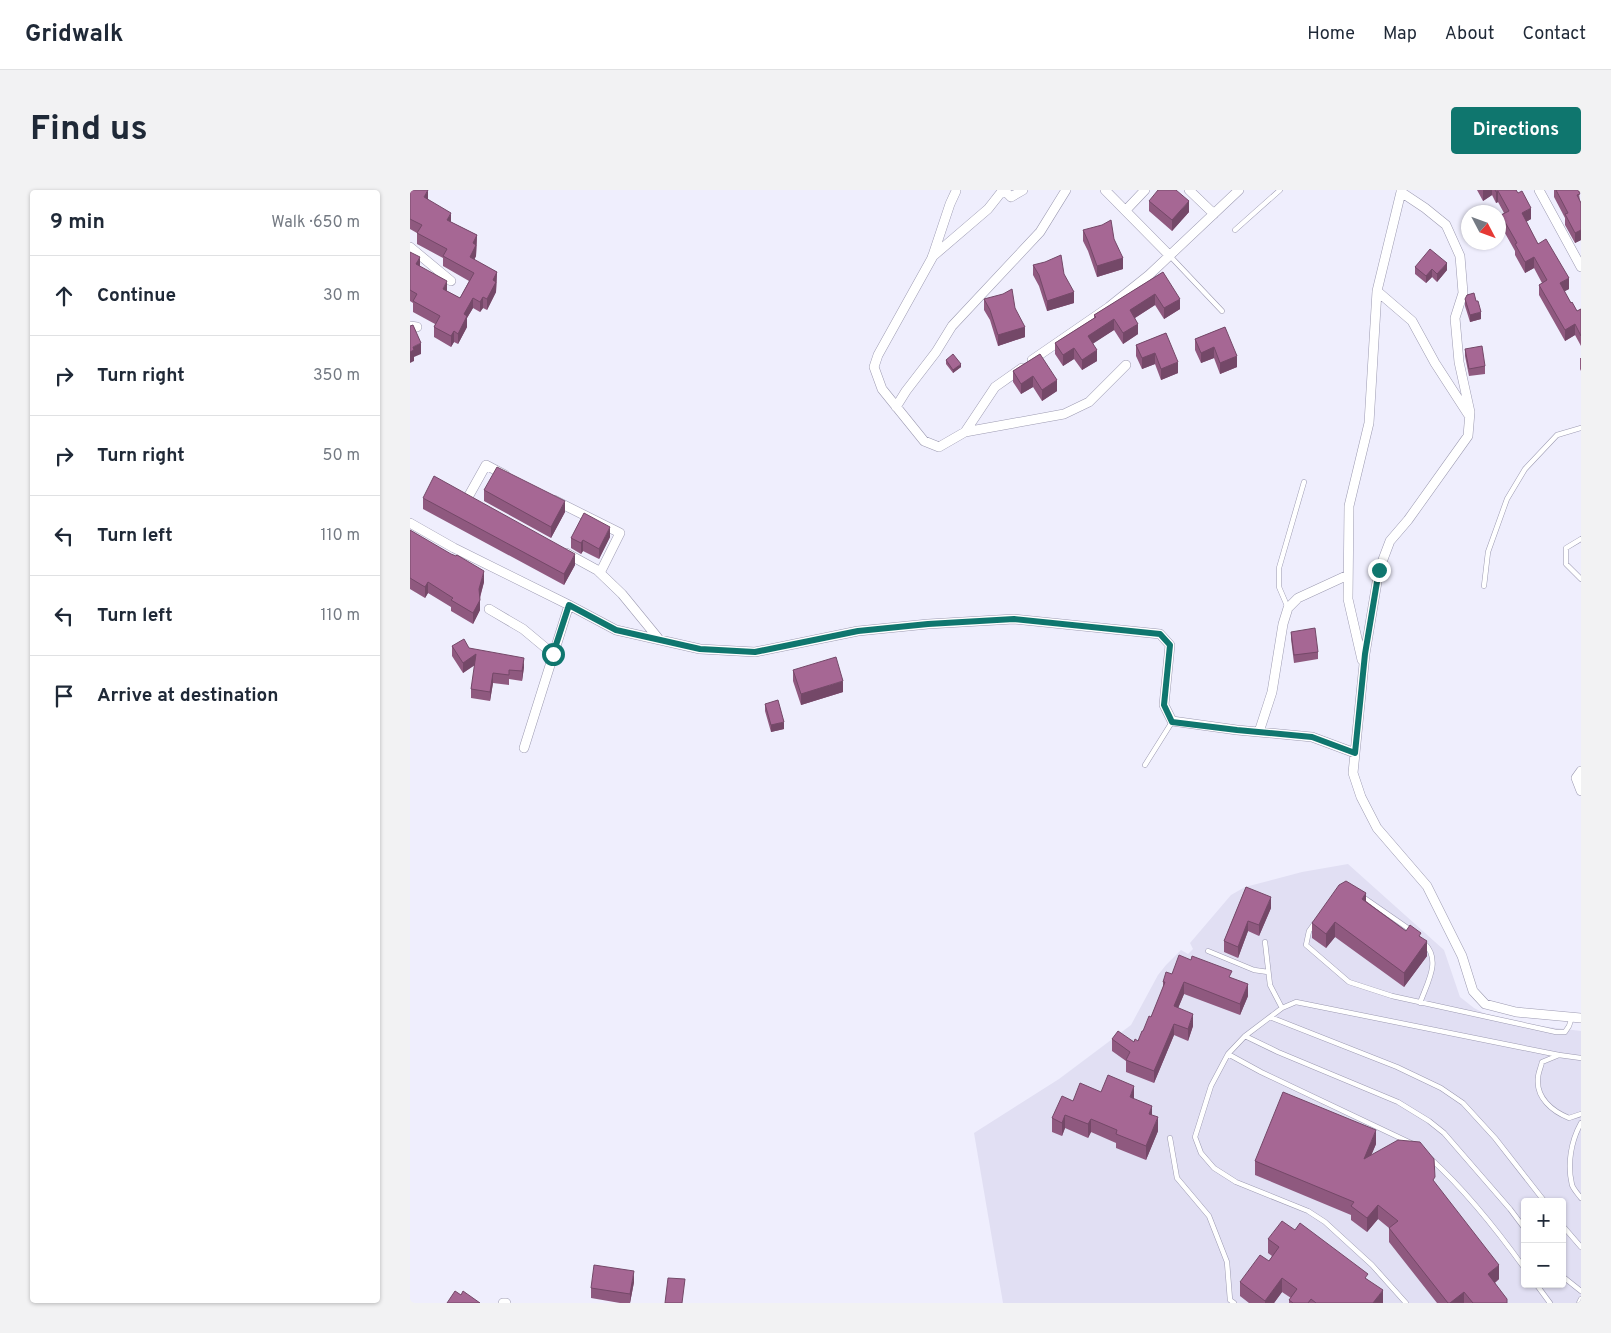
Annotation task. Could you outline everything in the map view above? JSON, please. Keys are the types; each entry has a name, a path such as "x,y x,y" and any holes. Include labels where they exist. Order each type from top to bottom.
{"street":[{"path":"956,190 932,258 878,355 874,367 882,389 924,441 939,447 965,432 1064,414 1089,402 1126,365"},
{"path":"932,258 988,209 1003,190 1011,196 1023,190"},
{"path":"896,407 936,352 952,326 1040,232 1066,190"},
{"path":"1105,190 1169,255"},
{"path":"1126,210 1145,190"},
{"path":"1189,190 1214,214"},
{"path":"965,432 995,387 1109,307 1149,275 1239,190"},
{"path":"1538,190 1581,267"},
{"path":"1364,667 1348,600 1349,506 1370,424 1377,291 1401,191 1446,225 1460,256 1463,293 1455,318 1459,362 1470,416 1468,436 1439,474 1408,520 1390,541 1379,570 1364,667 1353,773 1360,797 1377,828 1427,886 1462,956 1472,991 1485,1004 1516,1012 1576,1018"},
{"path":"410,247 450,282"},
{"path":"1377,291 1412,321 1435,363 1470,416"},
{"path":"476,503 464,497 486,465 511,478"},
{"path":"544,495 620,533 600,573"},
{"path":"410,522 454,548 616,630 700,649 755,652 858,631 928,624 1014,619 1160,634 1170,645 1164,705 1172,722 1312,737 1355,753"},
{"path":"554,546 600,573 622,594 658,638"},
{"path":"1259,732 1272,692 1283,624 1288,608 1298,598 1348,575"},
{"path":"524,748 569,605"},
{"path":"489,609 523,629 553,654"},
{"path":"1581,771 1576,778 1581,791"}],"lane":[{"path":"1235,230 1280,190"},
{"path":"1169,255 1222,311"},
{"path":"1484,586 1488,552 1507,499 1525,469 1557,435 1581,428"},
{"path":"1288,608 1279,588 1279,568 1304,482"},
{"path":"1581,539 1566,548 1566,564 1581,578"},
{"path":"1145,765 1172,722"},
{"path":"1362,896 1414,933"},
{"path":"1315,923 1309,931 1306,945 1349,982 1392,996 1556,1032 1565,1032 1576,1018"},
{"path":"1420,938 1431,949 1433,968 1420,1002"},
{"path":"1265,942 1270,985 1282,1008"},
{"path":"1208,951 1254,970 1268,972"},
{"path":"1406,1303 1372,1265 1325,1222 1308,1211 1236,1182 1214,1168 1201,1153 1195,1136 1198,1122 1211,1086 1228,1054 1245,1036 1282,1008 1296,1002 1581,1058"},
{"path":"1270,1017 1397,1067 1441,1088 1464,1103 1495,1138 1542,1198"},
{"path":"1245,1036 1278,1052 1398,1102 1429,1121 1444,1133 1521,1224"},
{"path":"1228,1054 1261,1072 1416,1146"},
{"path":"1559,1055 1542,1062 1538,1079 1541,1097 1548,1105 1568,1118 1581,1114"},
{"path":"1581,1123 1574,1135 1569,1159 1572,1187 1581,1198"},
{"path":"1170,1138 1177,1178 1209,1216 1227,1262 1230,1300 1234,1303"},
{"path":"1428,1156 1445,1172 1480,1212 1521,1264"},
{"path":"1566,1230 1581,1247"},
{"path":"1566,1279 1581,1291"},
{"path":"1539,1288 1550,1303"},
{"path":"1579,1303 1581,1299"}],"shaded area":[{"path":"1348,864 1444,950 1460,997 1474,1008 1499,1021 1581,1031 1581,1303 1003,1303 974,1133 1059,1079 1131,1025 1158,975 1166,965 1181,950 1188,954 1193,949 1190,943 1231,895 1245,887 1302,872"}],"building":[{"path":"410,190 428,190 424,197 451,213 447,220 477,235 473,243 476,245 470,257 497,272 493,280 496,282 487,299 483,297 480,302 473,298 464,314 467,316 458,334 454,331 451,336 434,327 440,316 413,301 417,294 410,290 410,252 420,257 416,264 447,281 443,289 460,298 474,273 443,256 447,249 417,233 422,225 410,219"},
{"path":"1158,190 1176,190 1189,201 1172,220 1149,201"},
{"path":"1495,190 1516,190 1518,193 1522,191 1531,208 1522,213 1538,244 1546,239 1569,278 1560,283 1577,311 1581,309 1581,336 1575,324 1565,330 1539,285 1547,280 1534,257 1525,262 1515,244 1517,243 1506,224 1506,212 1509,211 1498,191 1496,192"},
{"path":"1556,190 1578,190 1580,194 1577,195 1581,203 1581,230 1575,233 1565,214 1568,213"},
{"path":"1111,220 1114,239 1123,258 1097,266 1083,230 1102,225"},
{"path":"1430,249 1447,263 1437,274 1432,269 1426,276 1415,267"},
{"path":"1061,255 1064,274 1074,292 1047,301 1039,275 1033,265"},
{"path":"1163,272 1180,299 1164,308 1155,294 1130,310 1138,324 1123,333 1114,319 1088,336 1097,350 1082,360 1074,348 1063,355 1055,343 1096,317 1094,315"},
{"path":"1012,289 1015,308 1025,327 998,335 990,310 984,299 1003,294"},
{"path":"1474,293 1481,312 1470,315 1465,299 1467,295"},
{"path":"413,325 421,343 413,347 414,350 410,352 410,326"},
{"path":"1225,327 1237,356 1220,363 1214,347 1201,353 1195,339"},
{"path":"1166,333 1178,362 1161,369 1155,353 1142,358 1136,345"},
{"path":"1482,346 1485,366 1469,369 1465,349"},
{"path":"953,354 961,364 953,370 946,360"},
{"path":"1040,354 1057,380 1042,390 1033,376 1021,384 1013,371"},
{"path":"497,467 565,501 551,527 484,490"},
{"path":"434,476 575,554 564,574 423,498"},
{"path":"584,513 610,527 599,549 583,540 581,543 571,538"},
{"path":"410,530 484,571 479,589 480,600 473,613 451,600 453,598 428,582 425,587 410,578"},
{"path":"1315,628 1318,652 1294,655 1291,632"},
{"path":"464,639 469,648 524,658 522,671 509,670 509,675 493,673 490,692 471,689 476,654 463,663 452,646"},
{"path":"836,657 843,681 801,694 793,670"},
{"path":"778,700 784,722 771,725 765,704"},
{"path":"1346,881 1366,893 1362,899 1406,931 1410,925 1421,933 1419,936 1427,941 1404,973 1335,922 1326,934 1312,923 1339,885"},
{"path":"1246,887 1271,897 1259,925 1248,921 1238,947 1224,941"},
{"path":"1179,955 1191,960 1192,956 1232,971 1229,977 1248,984 1240,1004 1184,982 1174,1006 1193,1014 1188,1029 1174,1024 1154,1071 1126,1060 1130,1052 1112,1039 1118,1031 1134,1042 1135,1039 1138,1041 1149,1016 1151,1017 1165,982 1163,982 1166,972 1172,974"},
{"path":"1108,1075 1134,1086 1130,1097 1152,1106 1149,1114 1158,1117 1146,1146 1116,1134 1117,1130 1091,1119 1088,1124 1065,1115 1062,1123 1052,1118 1062,1096 1073,1101 1080,1083 1101,1092"},
{"path":"1283,1092 1376,1130 1364,1159 1398,1140 1420,1142 1434,1159 1435,1177 1433,1180 1499,1265 1488,1274 1507,1299 1507,1303 1473,1303 1464,1292 1448,1303 1389,1228 1398,1221 1378,1205 1367,1218 1351,1206 1354,1202 1255,1161"},
{"path":"1282,1221 1295,1230 1300,1223 1368,1274 1365,1278 1383,1290 1373,1303 1316,1303 1311,1299 1308,1303 1293,1303 1289,1300 1297,1289 1282,1278 1265,1301 1240,1282 1260,1255 1269,1261 1279,1247 1268,1239"},
{"path":"594,1265 634,1271 630,1294 591,1288"},
{"path":"668,1278 685,1279 682,1303 665,1303"},
{"path":"455,1291 461,1295 463,1291 480,1303 447,1303"}],"route":[{"path":"553,654 569,605 616,630 700,649 755,652 858,631 928,624 1014,619 1160,634 1170,645 1164,705 1172,722 1312,737 1355,753 1365,654 1379,570"}]}
